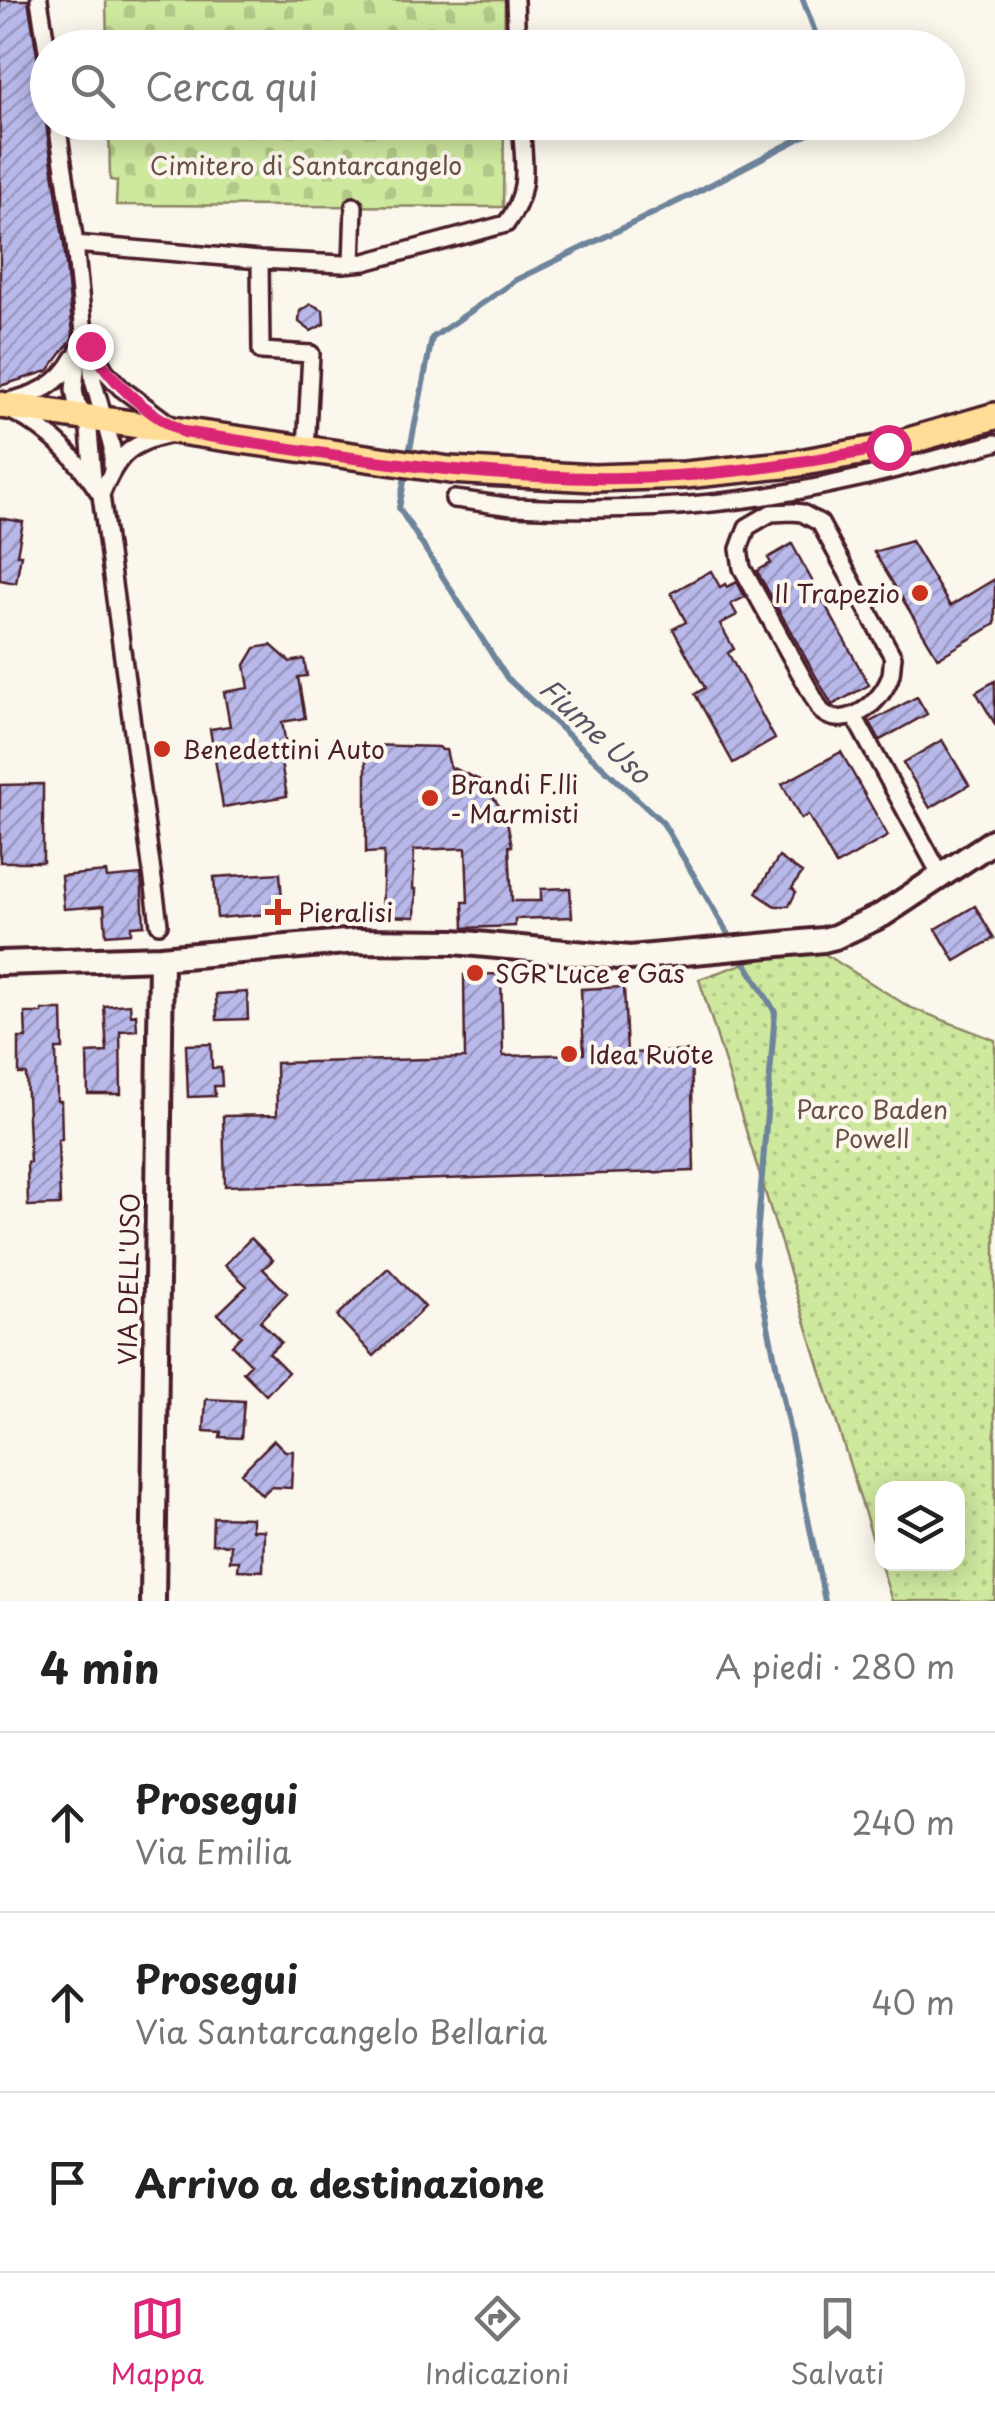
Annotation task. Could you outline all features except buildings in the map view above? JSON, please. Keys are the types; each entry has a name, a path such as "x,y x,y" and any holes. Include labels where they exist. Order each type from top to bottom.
{"main road":[{"path":"0,405 450,470 594,478 685,475 793,464 888,447 994,419"}],"street":[{"path":"39,0 44,30"},
{"path":"515,0 517,30"},
{"path":"60,140 76,244 84,343 74,390 77,405 96,419 112,448 112,468"},
{"path":"76,244 260,260 365,262 506,224 519,207 524,187 522,140"},
{"path":"348,263 354,206"},
{"path":"260,260 261,350 312,354 318,451"},
{"path":"0,405 34,395 57,382 84,343"},
{"path":"84,343 121,388 184,432"},
{"path":"0,405 63,446 97,489"},
{"path":"96,419 97,489 159,924"},
{"path":"97,489 125,452 138,444 184,432"},
{"path":"454,498 560,508 713,504 870,476 995,443"},
{"path":"771,513 802,513 820,523 892,657 892,672 885,688 854,716 844,720 830,718 821,711 744,575 741,540 747,527 771,513"},
{"path":"854,716 941,876"},
{"path":"0,963 160,958 358,941 454,942 630,958 823,940 882,915 995,840"},
{"name":"VIA DELL'USO","path":"153,1601 160,958"}],"green space":[{"path":"106,0 505,0 504,30 107,30"},
{"name":"Cimitero di Santarcangelo","path":"109,140 504,140 503,207 116,205 117,181 110,180"},
{"name":"Parco Baden Powell","path":"806,942 909,1007 995,1040 995,1601 892,1601 883,1571 965,1571 965,1481 875,1481 875,1546 699,979"}],"waterway":[{"name":"Fiume Uso","path":"803,0 814,30"},
{"name":"Fiume Uso","path":"408,459 432,338 516,280 796,140"},
{"name":"Fiume Uso","path":"406,471 399,508 507,678 663,823 734,944"},
{"name":"Fiume Uso","path":"741,955 775,1012 755,1263 825,1601"}],"place":[{"name":"Il Trapezio","path":"920,593"},
{"name":"Benedettini Auto","path":"162,749"},
{"name":"Brandi F.lli - Marmisti","path":"430,798"},
{"name":"Pieralisi","path":"278,912"},
{"name":"SGR Luce e Gas","path":"475,973"},
{"name":"Idea Ruote","path":"569,1054"}],"route":[{"path":"90,346 121,388 184,432 450,470 594,478 685,475 793,464 888,447"}]}
